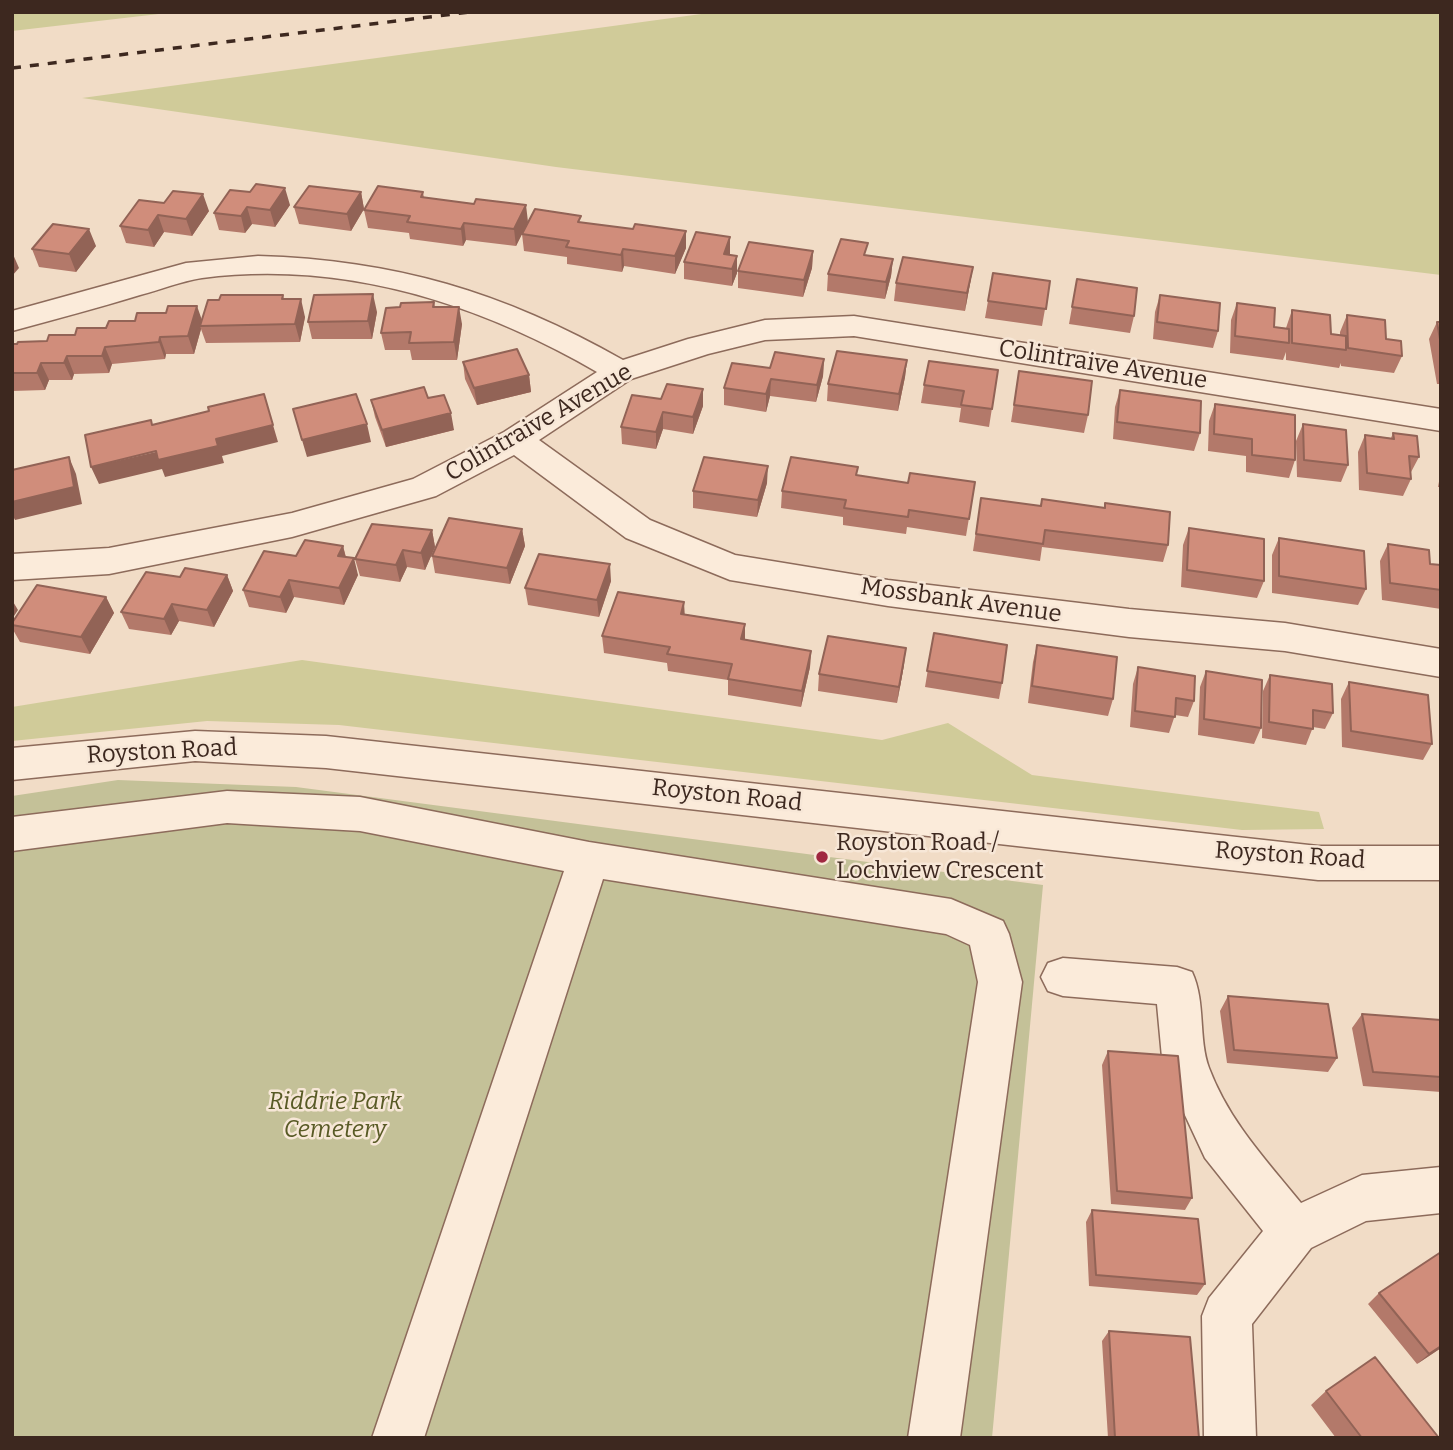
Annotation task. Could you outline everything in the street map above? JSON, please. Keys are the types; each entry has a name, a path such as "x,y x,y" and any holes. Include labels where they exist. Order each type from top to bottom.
{"street":[{"path":"12,321 199,270 281,263 375,274 477,300 577,345 620,372"},
{"name":"Colintraive Avenue","path":"12,567 109,561 292,525 424,488 516,440 620,372 699,346 765,330 854,326 1441,420"},
{"name":"Mossbank Avenue","path":"516,440 638,529 730,567 888,593 1129,624 1285,637 1441,663"},
{"name":"Royston Road","path":"12,764 195,746 326,751 1318,863 1441,863"},
{"path":"12,834 227,807 359,814 589,859 951,917 988,934 1000,982 933,1438"},
{"path":"398,1438 589,859"},
{"path":"1063,977 1177,986 1186,1068 1222,1142 1294,1231"},
{"path":"1230,1438 1227,1316 1294,1231 1362,1198 1441,1190"}],"shaded area":[{"path":"12,12 176,12 12,31"},
{"path":"716,12 1441,12 1441,275 556,167 82,98"},
{"path":"302,660 882,740 948,723 1032,775 1319,812 1324,829 1242,830 339,725 207,721 12,741 12,707"}],"green space":[{"name":"Riddrie Park Cemetery","path":"118,780 296,787 1043,885 992,1438 12,1438 12,796"}],"building":[{"path":"256,184 285,188 270,210 247,207 241,216 214,213 230,190 250,192"},
{"path":"309,186 361,192 347,214 294,207"},
{"path":"378,186 423,192 421,197 474,204 476,199 526,205 514,229 464,223 461,229 407,222 410,216 364,210"},
{"path":"173,191 203,194 186,219 158,215 148,230 120,226 139,200 164,203"},
{"path":"535,209 581,216 578,222 633,229 635,224 686,231 675,256 623,249 621,255 566,247 569,241 522,234"},
{"path":"53,224 89,229 69,254 32,249"},
{"path":"696,232 730,237 724,254 737,256 732,269 684,262"},
{"path":"841,239 868,243 864,255 893,259 886,282 828,274"},
{"path":"749,242 813,251 804,280 738,271"},
{"path":"903,257 973,267 967,293 896,283"},
{"path":"993,273 1050,281 1046,309 988,301"},
{"path":"1077,279 1137,288 1134,316 1072,307"},
{"path":"373,294 368,321 308,322 314,295"},
{"path":"221,295 283,295 282,299 301,299 295,324 200,326 208,300 219,300"},
{"path":"1160,295 1220,303 1218,331 1157,322"},
{"path":"434,302 433,307 459,307 454,342 409,343 411,332 381,333 386,308 400,307 401,303"},
{"path":"1237,303 1275,308 1274,327 1289,329 1289,343 1235,336"},
{"path":"168,306 197,306 188,336 160,337 159,342 105,347 102,356 67,356 64,363 41,363 37,373 12,373 12,344 47,341 49,335 75,335 77,328 106,328 109,321 135,321 137,313 166,313"},
{"path":"1292,310 1330,315 1331,334 1346,336 1346,350 1292,343"},
{"path":"1347,315 1385,320 1386,339 1401,341 1402,356 1348,348"},
{"path":"1437,322 1441,322 1441,345"},
{"path":"517,349 529,375 474,388 463,362"},
{"path":"837,351 907,360 899,394 828,384"},
{"path":"775,352 824,359 817,385 771,379 766,394 724,388 732,363 770,368"},
{"path":"929,361 998,370 992,409 961,405 964,391 924,385"},
{"path":"1019,371 1092,381 1088,415 1014,405"},
{"path":"667,384 703,389 693,417 663,412 656,432 621,427 632,395 661,399"},
{"path":"424,387 428,398 444,395 451,413 382,430 371,400"},
{"path":"1120,390 1201,401 1200,433 1117,422"},
{"path":"264,394 273,425 216,439 218,446 158,460 156,451 91,467 85,435 151,420 152,425 209,411 208,407"},
{"path":"356,394 367,424 302,440 293,409"},
{"path":"1215,404 1295,415 1295,460 1252,455 1252,439 1214,434"},
{"path":"1303,424 1346,430 1348,465 1304,460"},
{"path":"1393,433 1417,436 1419,457 1409,456 1411,479 1367,473 1365,435 1394,439"},
{"path":"69,457 74,487 12,502 12,470"},
{"path":"704,457 768,466 758,500 693,491"},
{"path":"791,457 858,467 856,475 908,483 910,473 975,482 969,519 909,510 908,517 844,508 846,500 782,491"},
{"path":"981,498 1041,506 1042,499 1105,508 1105,503 1170,512 1168,545 1045,530 1043,544 976,534"},
{"path":"449,518 522,529 507,568 432,556"},
{"path":"372,524 432,530 421,553 403,550 396,565 355,559"},
{"path":"1189,528 1264,539 1264,581 1187,570"},
{"path":"1279,538 1364,551 1366,589 1279,576"},
{"path":"305,540 343,546 338,556 354,558 339,588 289,580 280,597 243,590 264,551 296,556"},
{"path":"1388,544 1429,550 1430,564 1441,565 1441,590 1390,583"},
{"path":"539,554 610,564 597,600 525,588"},
{"path":"185,568 227,575 207,610 172,604 164,619 121,612 146,572 180,577"},
{"path":"37,585 106,597 81,637 12,625"},
{"path":"618,592 684,602 681,614 745,624 741,639 811,651 802,691 728,679 732,664 667,654 670,647 602,636"},
{"path":"934,633 1007,645 1002,683 927,671"},
{"path":"828,636 906,648 899,687 819,674"},
{"path":"1037,645 1117,657 1113,699 1032,686"},
{"path":"1138,667 1195,676 1194,701 1176,698 1175,717 1135,711"},
{"path":"1206,671 1262,680 1261,728 1204,719"},
{"path":"1270,675 1332,684 1333,713 1313,710 1313,729 1269,722"},
{"path":"1349,682 1428,695 1432,744 1351,731"},
{"path":"1228,996 1328,1004 1337,1058 1234,1050"},
{"path":"1362,1014 1441,1020 1441,1077 1373,1072"},
{"path":"1108,1051 1178,1056 1192,1198 1117,1191"},
{"path":"1092,1210 1198,1219 1205,1284 1096,1275"},
{"path":"1441,1252 1441,1346 1429,1354 1379,1293"},
{"path":"1109,1331 1190,1337 1199,1438 1115,1438"},
{"path":"1375,1357 1439,1438 1362,1438 1326,1391"}],"railway":[{"path":"12,68 470,12"}],"place":[{"name":"Royston Road / Lochview Crescent","path":"822,857"}]}
